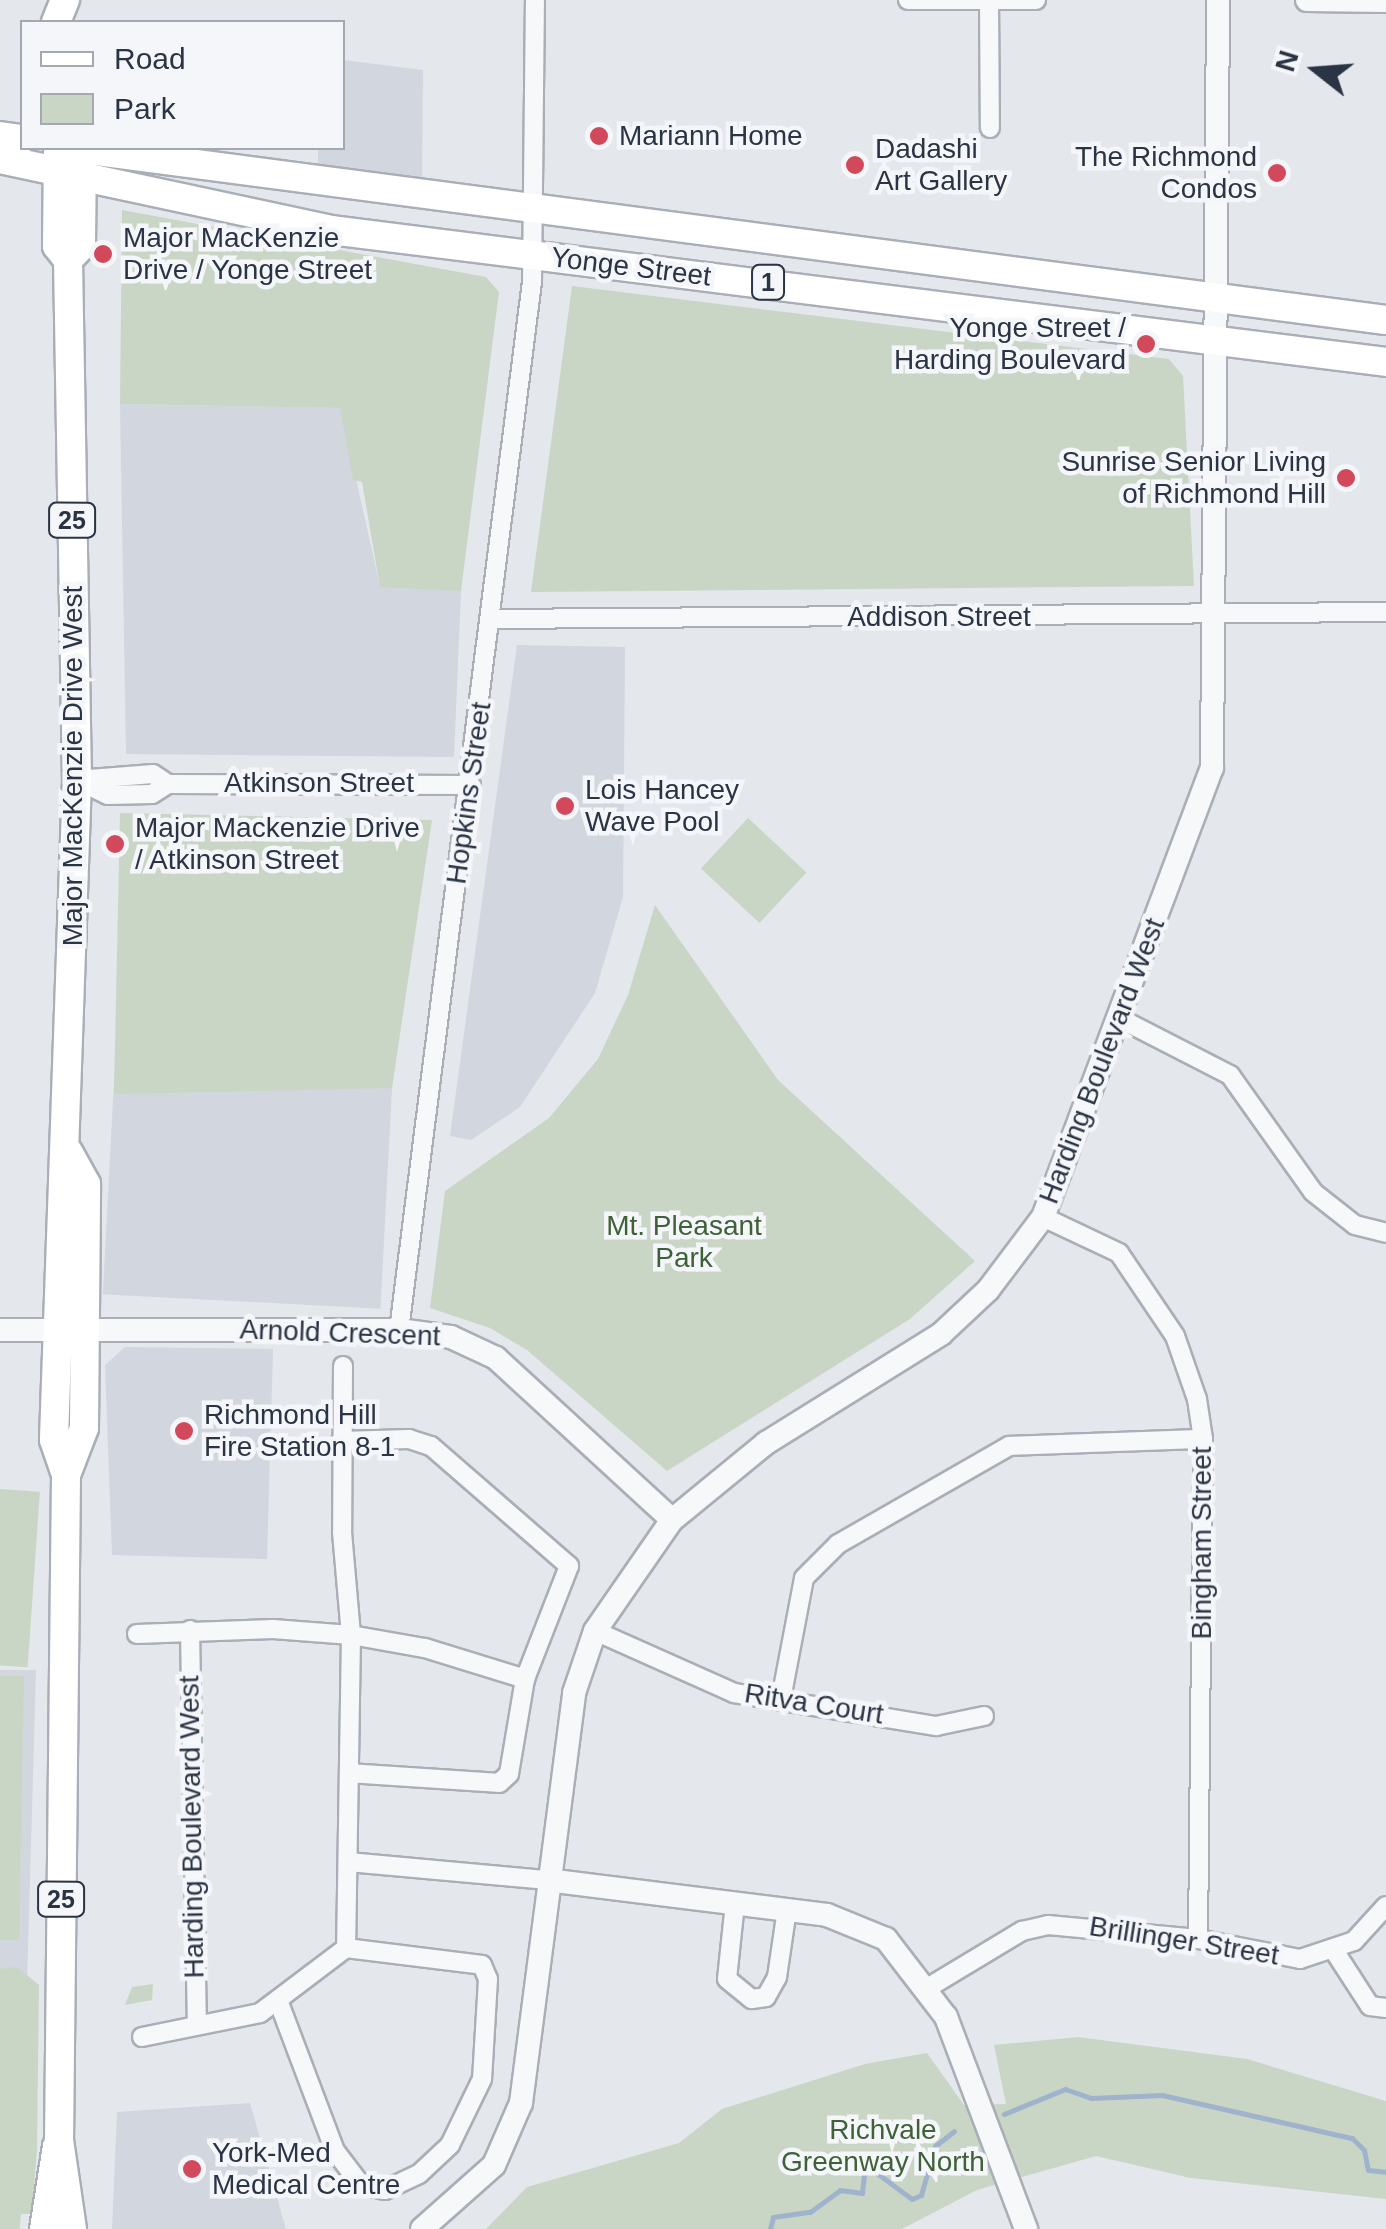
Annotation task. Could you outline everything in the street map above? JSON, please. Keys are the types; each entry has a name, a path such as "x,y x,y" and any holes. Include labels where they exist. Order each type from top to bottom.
{"main road":[{"name":"Yonge Street","path":"73,156 331,230 1386,362"},
{"name":"Yonge Street","path":"0,158 73,156 536,208 1386,320"},
{"name":"Major MacKenzie Drive West","path":"72,2229 59,2140 66,1475 84,1428 71,1331 86,1184 68,1152 77,780 68,260 57,246 73,156"},
{"name":"Major MacKenzie Drive West","path":"44,2229 59,2140"}],"street":[{"name":"Hopkins Street","path":"399,1330 492,619 533,256 535,0"},
{"path":"908,0 1036,0"},
{"name":"Harding Boulevard West","path":"422,2229 494,2166 521,2103 574,1692 595,1631 672,1520 766,1443 941,1334 988,1290 1043,1217 1212,768 1218,613 1211,342 1218,0"},
{"path":"1307,0 1386,1"},
{"path":"989,1 990,128"},
{"name":"Addison Street","path":"492,619 1386,612"},
{"name":"Atkinson Street","path":"77,780 113,772 153,774 168,784 471,785"},
{"path":"1119,1018 1230,1074 1313,1192 1355,1225 1386,1233"},
{"name":"Bingham Street","path":"1043,1217 1119,1253 1175,1336 1203,1439 1198,1939"},
{"name":"Arnold Crescent","path":"0,1330 399,1330 451,1337 496,1358 672,1520"},
{"path":"343,1366 341,1440 351,1634 346,1948"},
{"path":"341,1440 410,1439 430,1446 563,1557 568,1576 526,1678 509,1774 499,1783 350,1773"},
{"path":"781,1699 804,1578 838,1544 1009,1446 1203,1439"},
{"path":"137,1634 190,1630 351,1634 526,1678"},
{"name":"Harding Boulevard West","path":"190,1630 197,2024"},
{"name":"Ritva Court","path":"595,1631 734,1693 936,1726 984,1716"},
{"path":"349,1862 547,1880 787,1909 827,1915 886,1939 929,1988 979,2103 1026,2229"},
{"path":"734,1903 727,1979 752,1999 766,1997 777,1977 787,1909"},
{"name":"Brillinger Street","path":"929,1988 1022,1931 1048,1925 1198,1939 1300,1959 1334,1952 1378,1934 1386,1906"},
{"path":"142,2037 260,2013 279,2003 305,1974 346,1948 487,1970 482,2079 450,2145 419,2174 377,2191 343,2164 279,2003"},
{"path":"1334,1952 1362,1997 1386,2008"}],"shaded area":[{"path":"345,60 423,70 422,181 318,164 318,150 345,150"},
{"path":"120,404 340,408 380,586 461,591 454,757 126,754"},
{"path":"517,645 625,647 623,897 595,993 520,1107 471,1140 450,1136"},
{"path":"114,1073 392,1088 380,1309 103,1294"},
{"path":"125,1347 273,1349 267,1559 112,1555 105,1365"},
{"path":"0,1670 36,1670 20,2229 0,2229"},
{"path":"250,2103 286,2229 112,2229 117,2112"}],"green space":[{"path":"122,210 486,277 499,292 461,591 380,587 362,482 353,480 340,408 120,404"},
{"path":"572,286 1169,359 1183,376 1194,586 531,592"},
{"path":"120,813 432,820 392,1088 114,1094"},
{"path":"748,818 807,873 759,923 701,868"},
{"name":"Mt. Pleasant Park","path":"655,905 778,1080 975,1261 910,1319 667,1471 527,1350 490,1328 430,1308 445,1191 549,1118 598,1059 628,995"},
{"path":"0,1489 40,1492 28,1667 0,1665"},
{"path":"0,1676 24,1676 19,1940 0,1940"},
{"path":"17,1967 39,1985 37,2149 32,2214 21,2214 19,2229 0,2229 0,1969"},
{"path":"153,1984 152,2000 125,2005 132,1987"},
{"name":"Richvale Greenway North","path":"1078,2037 1247,2059 1386,2101 1386,2199 1191,2178 1096,2156 977,2190 902,2229 486,2229 527,2187 679,2143 722,2109 865,2064 927,2053 964,2105 1006,2104 994,2045"}],"waterway":[{"path":"1004,2114 1065,2089 1091,2098 1162,2095 1352,2138 1364,2150 1368,2170 1386,2172"},
{"path":"770,2229 773,2217 810,2212 840,2190 862,2193 864,2173 874,2171 912,2199 921,2195 935,2146 954,2131"}],"place":[{"name":"Mariann Home","path":"599,136"},
{"name":"Dadashi Art Gallery","path":"855,165"},
{"name":"The Richmond Condos","path":"1277,173"},
{"name":"Major MacKenzie Drive / Yonge Street","path":"103,254"},
{"name":"Yonge Street / Harding Boulevard","path":"1146,344"},
{"name":"Sunrise Senior Living of Richmond Hill","path":"1346,478"},
{"name":"Lois Hancey Wave Pool","path":"565,806"},
{"name":"Major Mackenzie Drive / Atkinson Street","path":"115,844"},
{"name":"Richmond Hill Fire Station 8-1","path":"184,1431"},
{"name":"York-Med Medical Centre","path":"192,2169"}]}
